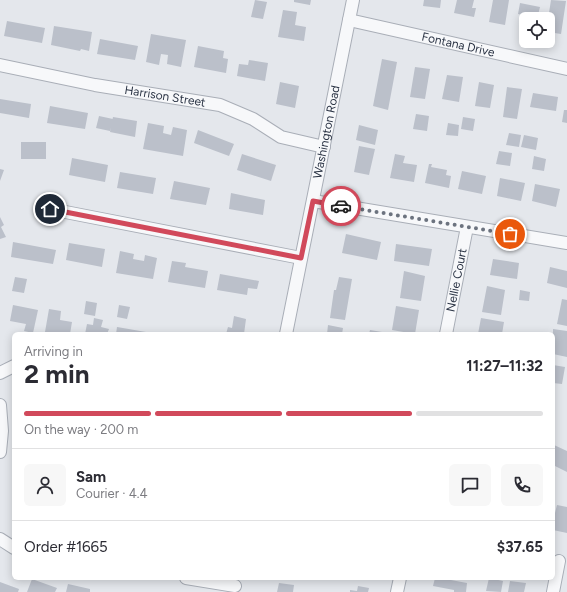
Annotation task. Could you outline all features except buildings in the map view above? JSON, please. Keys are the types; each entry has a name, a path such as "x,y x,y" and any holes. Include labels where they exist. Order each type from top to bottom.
{"street":[{"name":"Washington Road","path":"286,332 353,0"},
{"name":"Fontana Drive","path":"349,20 567,69"},
{"name":"Harrison Street","path":"0,66 94,84 220,105 253,119 281,137 324,147"},
{"path":"313,201 567,243"},
{"path":"50,209 301,258"},
{"name":"Nellie Court","path":"446,332 467,227"},
{"path":"0,373 12,367"},
{"path":"0,405 2,431 0,452"},
{"path":"0,539 12,547"},
{"path":"554,592 560,561"},
{"path":"200,580 235,585"},
{"path":"398,592 400,580"}],"way so far":[{"path":"341,206 510,234"}],"route":[{"path":"50,209 301,258 313,201 341,206"}]}
